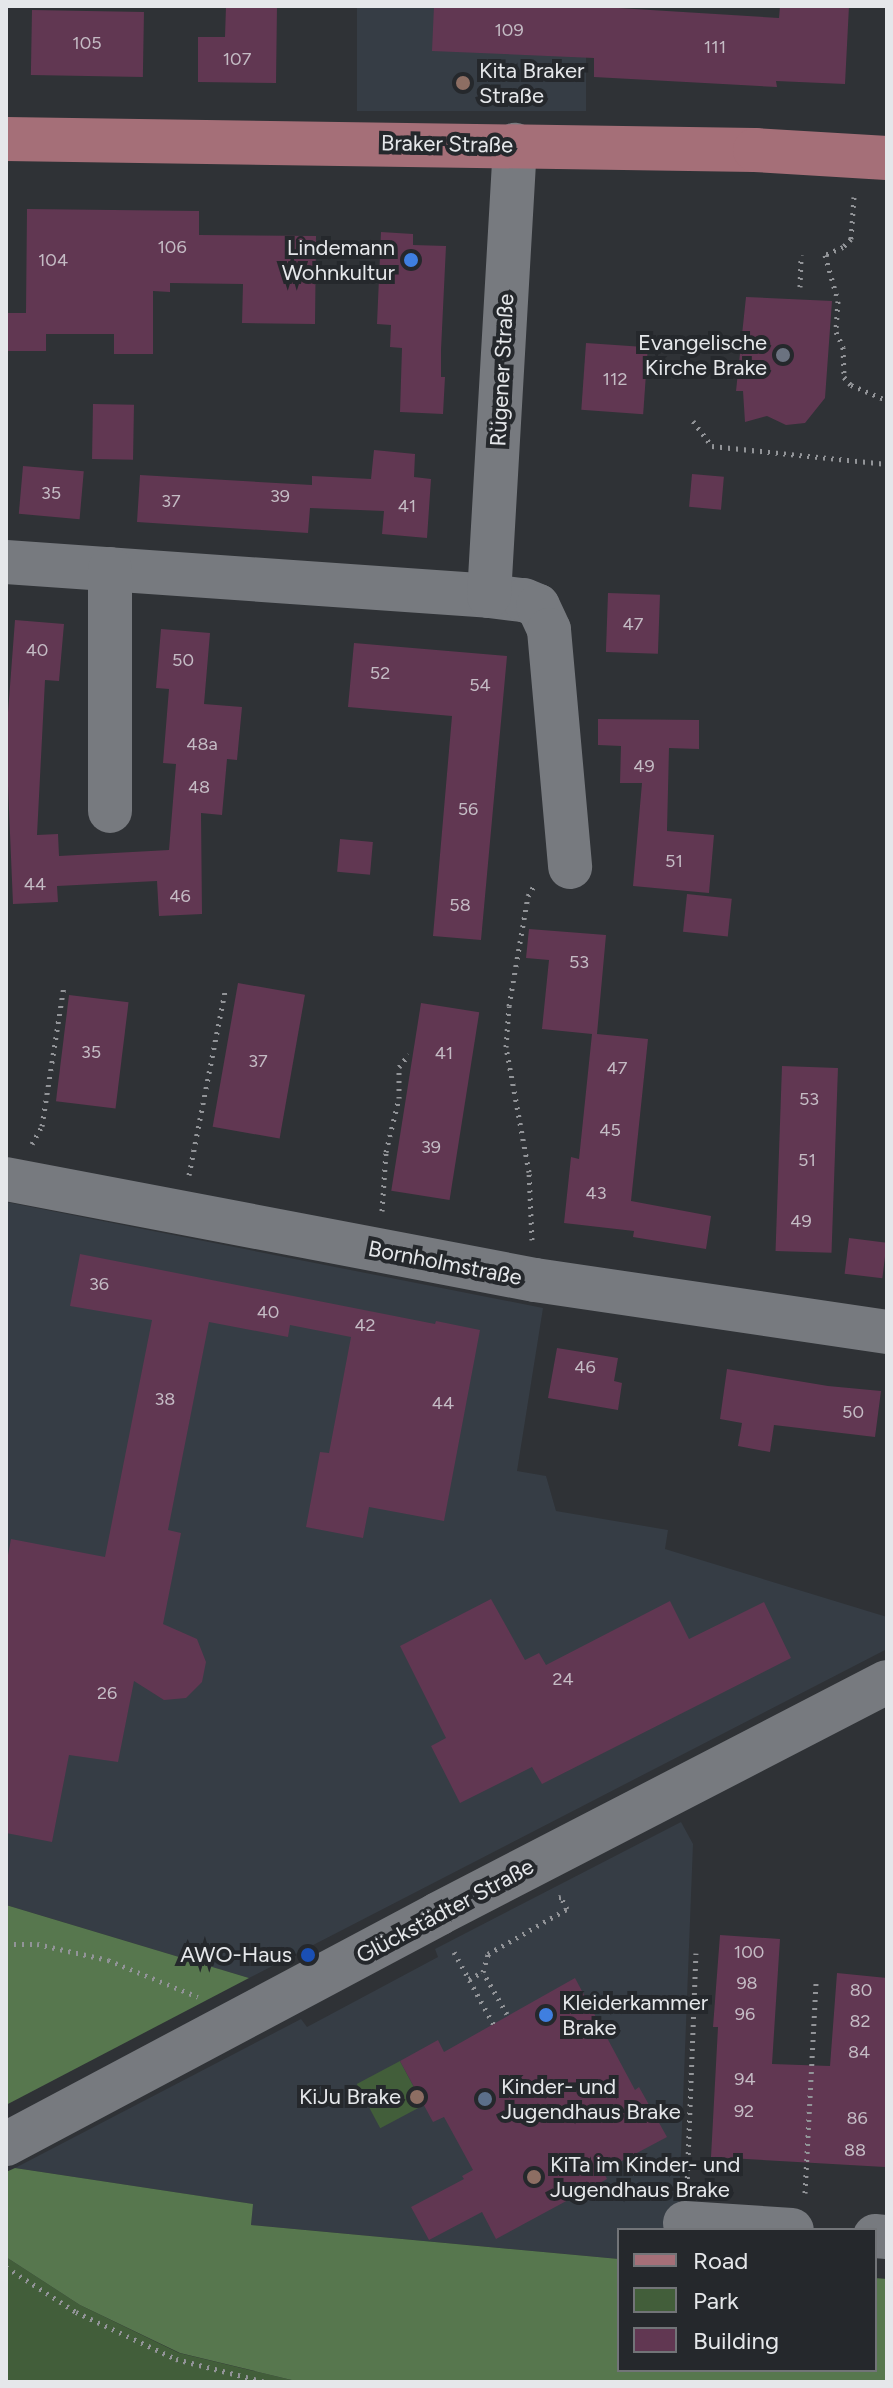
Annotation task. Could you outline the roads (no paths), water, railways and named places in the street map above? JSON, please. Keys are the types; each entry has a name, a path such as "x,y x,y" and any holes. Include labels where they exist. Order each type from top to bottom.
{"main road":[{"name":"Braker Straße","path":"6,139 515,145 872,157"}],"street":[{"name":"Rügener Straße","path":"489,596 515,145"},
{"path":"6,562 489,596 524,600 538,606 546,618 570,867"},
{"path":"110,569 110,811"},
{"name":"Bornholmstraße","path":"16,1180 535,1280 887,1332"},
{"name":"Glückstädter Straße","path":"6,2144 887,1682"},
{"path":"685,2223 798,2214"}],"place":[{"name":"Kita Braker Straße","path":"463,83"},
{"name":"Lindemann Wohnkultur","path":"411,260"},
{"name":"Evangelische Kirche Brake","path":"783,355"},
{"name":"AWO-Haus","path":"308,1955"},
{"name":"Kleiderkammer Brake","path":"546,2015"},
{"name":"KiJu Brake","path":"417,2097"},
{"name":"Kinder- und Jugendhaus Brake","path":"485,2099"},
{"name":"KiTa im Kinder- und Jugendhaus Brake","path":"534,2177"}]}
